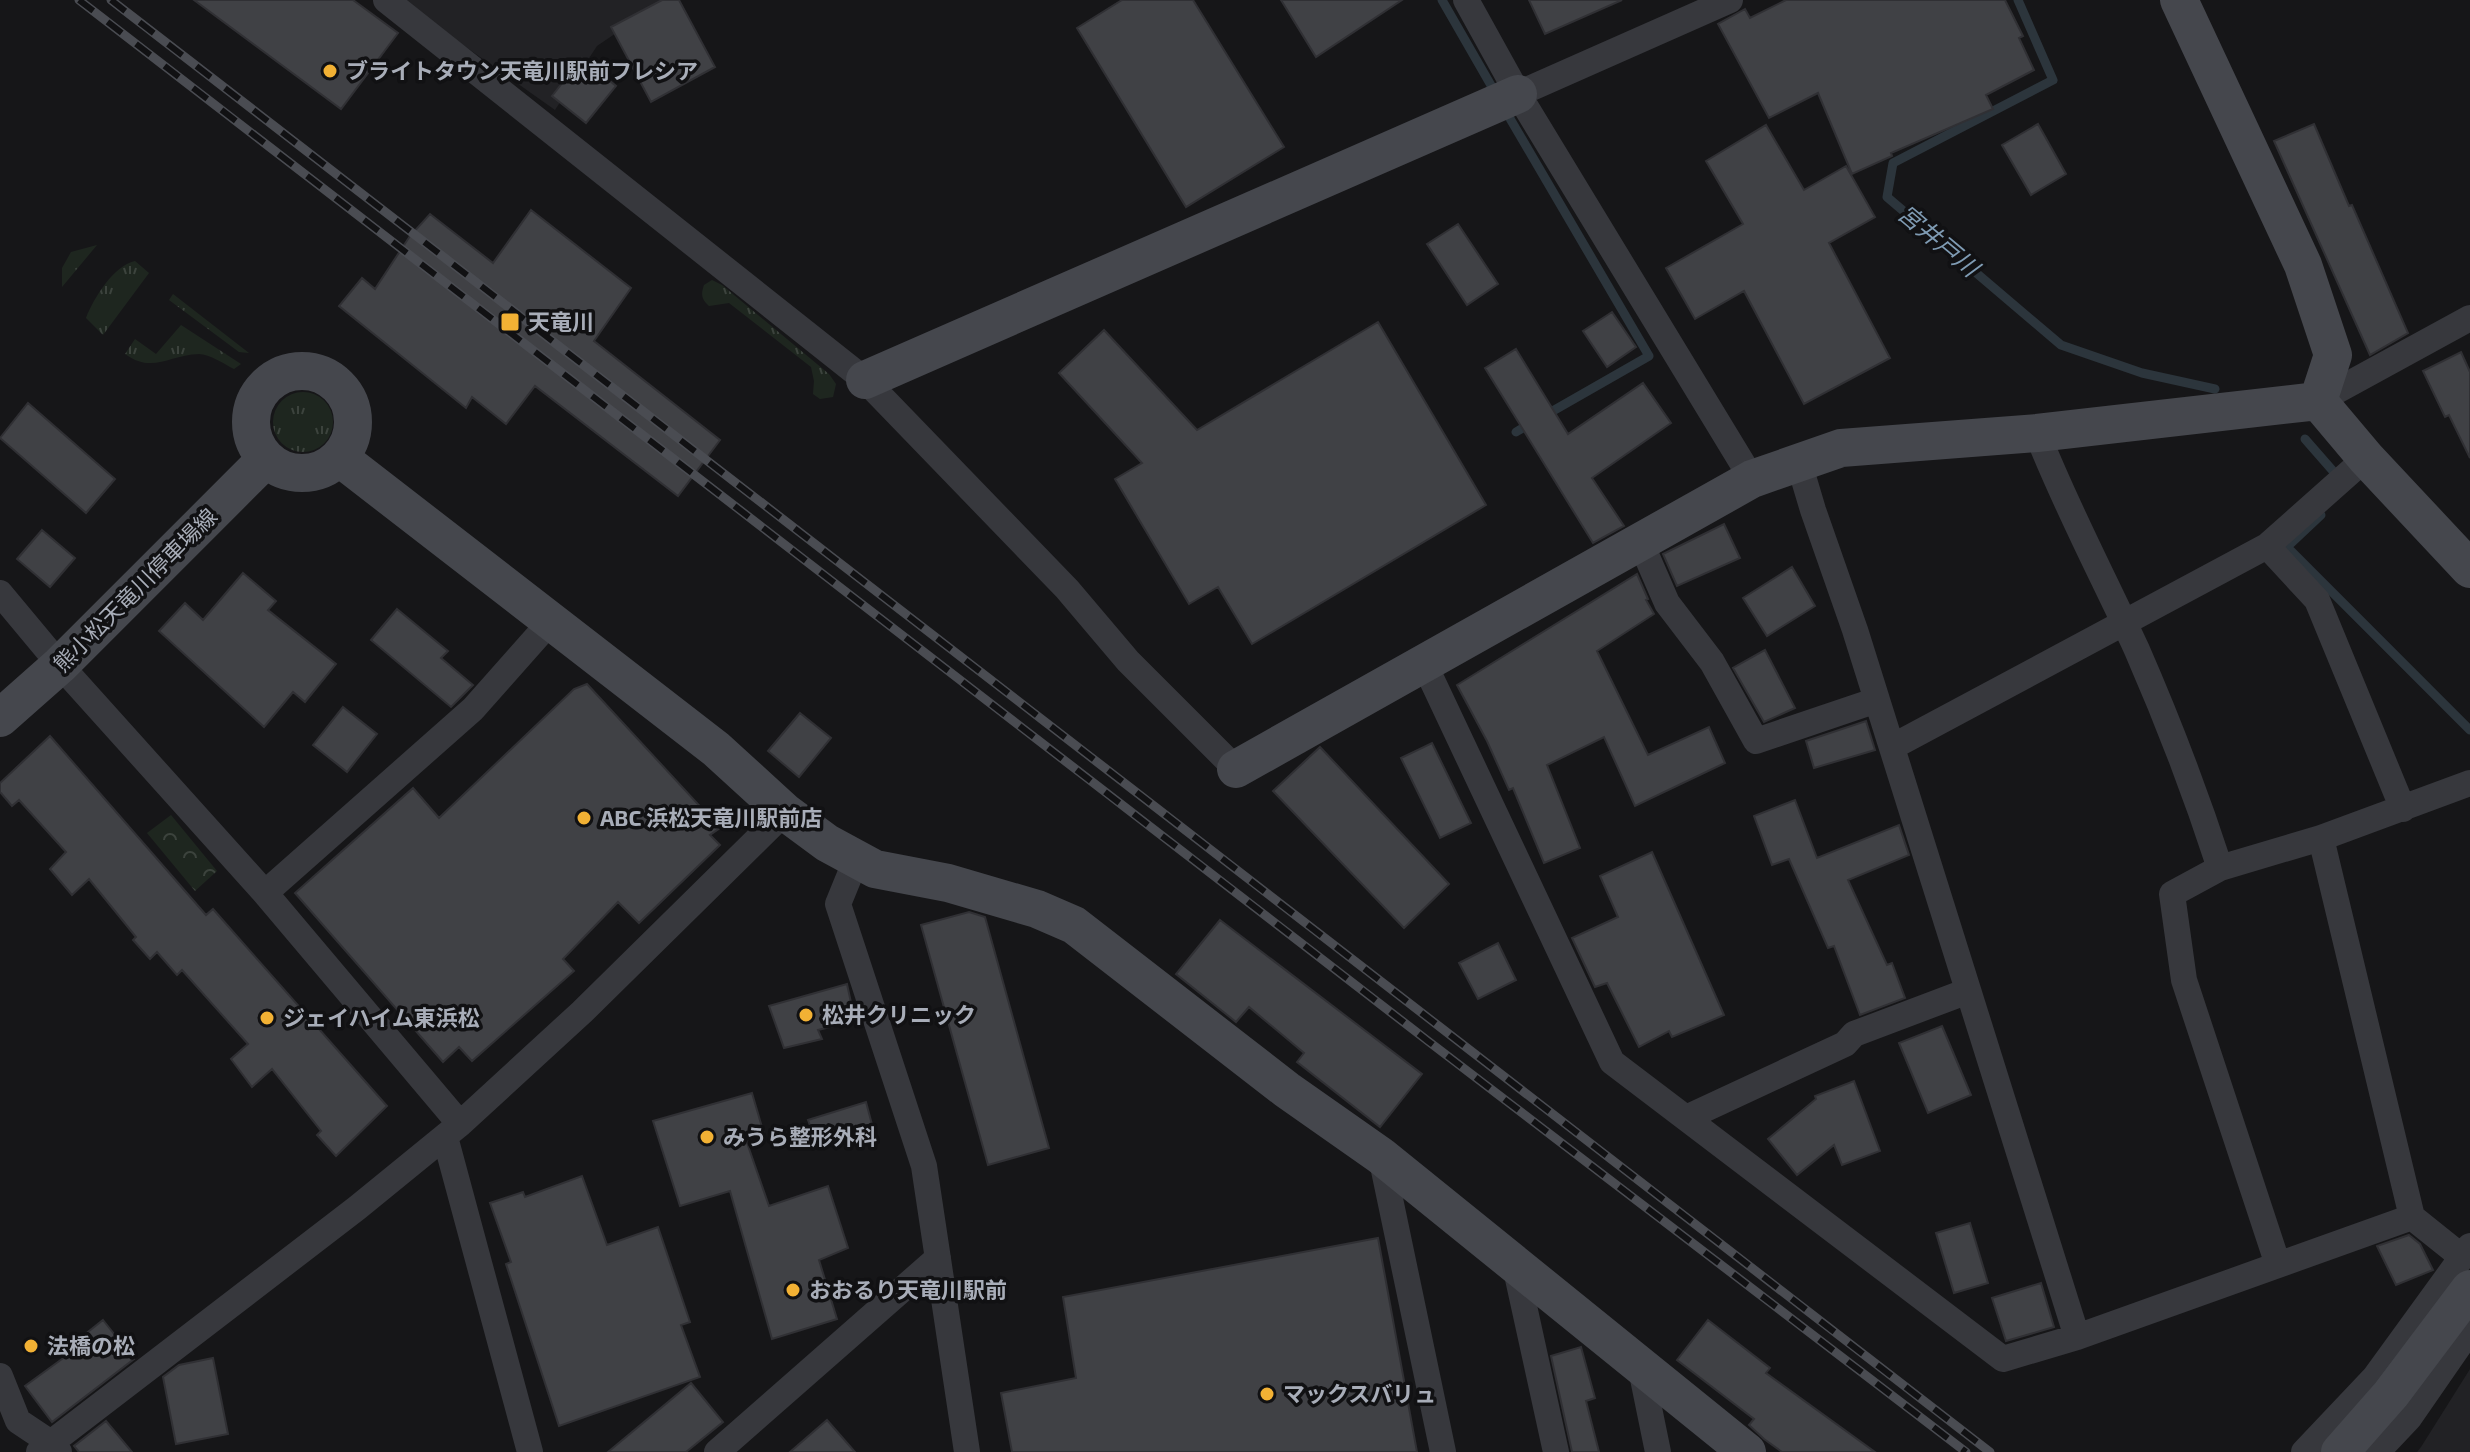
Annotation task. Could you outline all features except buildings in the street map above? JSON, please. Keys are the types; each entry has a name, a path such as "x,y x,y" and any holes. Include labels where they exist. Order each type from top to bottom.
{"street":[{"path":"386,0 865,380 1067,589 1128,661 1236,769 1423,661 1752,479 1841,448 2037,433 2318,401 2470,318"},
{"path":"1466,0 1508,98 1752,479"},
{"path":"865,380 1730,0"},
{"path":"2179,0 2303,265 2333,355 2318,401 2350,472 2470,569"},
{"path":"310,370 339,385 348,398 354,429 349,445 340,458 327,468 303,473 279,468 266,459 256,446 251,430 251,414 265,386 278,376 310,370"},
{"path":"2037,433 2123,622 2202,812 2220,868"},
{"path":"340,458 716,749 785,812 856,860 875,869 948,883 1025,905 1074,925 1287,1090 1381,1156 1747,1452"},
{"name":"熊小松天竜川停車場線","path":"0,718 60,665 266,459"},
{"path":"1799,463 1892,747 2077,1337"},
{"path":"1892,747 2267,546 2350,472"},
{"path":"1640,541 1667,603 1712,662 1756,741 1877,700"},
{"path":"2267,546 2317,600 2403,809"},
{"path":"0,593 60,665 265,893 452,1130 530,1452"},
{"path":"265,893 473,709 551,621"},
{"path":"1423,661 1612,1062 2003,1359 2077,1337 2412,1217"},
{"path":"2278,1265 2184,980 2172,894 2220,868 2321,838 2470,783"},
{"path":"0,1376 18,1421 50,1449 452,1130 582,1012 785,812"},
{"path":"2321,838 2412,1217 2467,1264"},
{"path":"856,860 838,904 924,1166 967,1452"},
{"path":"1686,1118 1845,1044 1854,1034 1968,991"},
{"path":"1381,1156 1443,1452"},
{"path":"717,1452 938,1258"},
{"path":"2304,1452 2375,1377 2467,1264"},
{"path":"2340,1452 2391,1394 2467,1264"},
{"path":"1515,1265 1556,1452"},
{"path":"2377,1452 2409,1418 2470,1330"},
{"path":"1640,1364 1658,1452"}],"shaded area":[{"path":"405,0 665,0 597,46 555,110"},
{"path":"2470,1369 2470,1452 2417,1452 2421,1447"}],"green space":[{"path":"97,245 62,287 62,268 71,252"},
{"path":"135,261 149,273 103,335 86,318 99,292 112,276"},
{"path":"712,280 829,374 836,384 833,397 820,399 813,394 811,367 729,303 709,306 702,296 704,285"},
{"path":"173,294 249,353 239,352 169,300"},
{"path":"181,325 241,364 234,369 203,354 144,363 125,354 135,339 156,354"},
{"path":"303,392 315,394 324,401 331,410 331,434 324,443 315,450 303,452 291,450 282,443 275,434 273,422 275,410 282,401 291,394"},
{"path":"171,815 217,871 195,891 147,833"}],"waterway":[{"name":"宮井戸川","path":"1442,0 1496,94"},
{"name":"宮井戸川","path":"2018,0 2053,80 1893,163 1887,197 2061,345 2142,373 2215,389"},
{"name":"宮井戸川","path":"1505,110 1649,356 1544,416"},
{"name":"宮井戸川","path":"1516,432 1531,423"},
{"name":"宮井戸川","path":"2305,439 2340,479"},
{"name":"宮井戸川","path":"2321,515 2287,547 2470,730"}],"railway":[{"path":"79,0 1966,1452"},
{"path":"111,0 1990,1452"}],"place":[{"name":"ブライトタウン天竜川駅前フレシア","path":"330,71"},
{"name":"天竜川","path":"510,322"},
{"name":"ABC 浜松天竜川駅前店","path":"584,818"},
{"name":"松井クリニック","path":"806,1015"},
{"name":"ジェイハイム東浜松","path":"267,1018"},
{"name":"みうら整形外科","path":"707,1137"},
{"name":"おおるり天竜川駅前","path":"793,1290"},
{"name":"法橋の松","path":"31,1346"},
{"name":"マックスバリュ","path":"1267,1394"}]}
